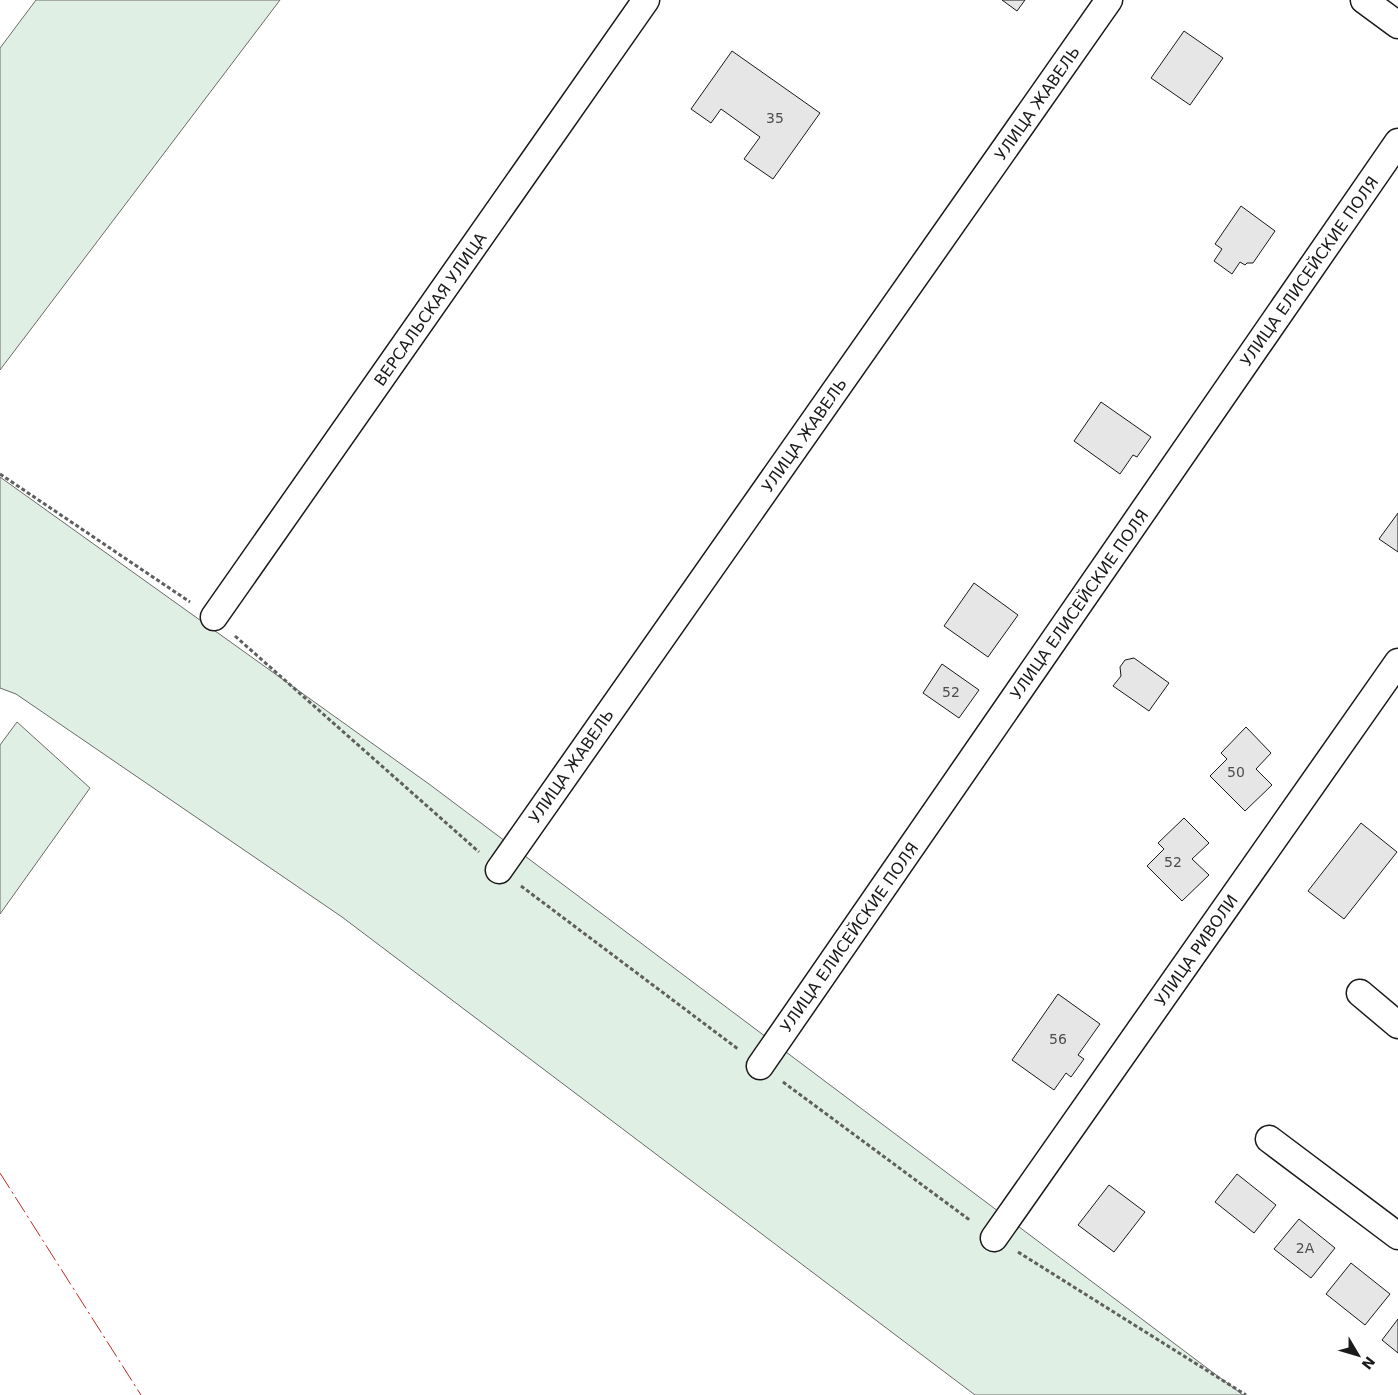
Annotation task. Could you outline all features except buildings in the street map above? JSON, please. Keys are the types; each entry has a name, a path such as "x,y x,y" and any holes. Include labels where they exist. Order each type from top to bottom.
{"street":[{"name":"ВЕРСАЛЬСКАЯ УЛИЦА","path":"214,618 646,0"},
{"name":"УЛИЦА ЖАВЕЛЬ","path":"499,870 1109,0"},
{"path":"1364,0 1398,25"},
{"name":"УЛИЦА ЕЛИСЕЙСКИЕ ПОЛЯ","path":"760,1066 1398,142"},
{"name":"УЛИЦА РИВОЛИ","path":"994,1238 1398,662"},
{"path":"1360,993 1398,1025"},
{"path":"1269,1139 1398,1236"}],"path":[{"path":"0,474 214,618 499,870 760,1066 994,1238 1246,1395"}],"green space":[{"path":"36,0 280,0 0,370 0,48"},
{"path":"0,477 429,784 1243,1395 975,1395 342,917 16,694 0,688"},
{"path":"17,722 90,788 0,914 0,745"}],"power":[{"path":"0,1173 141,1395"}]}
